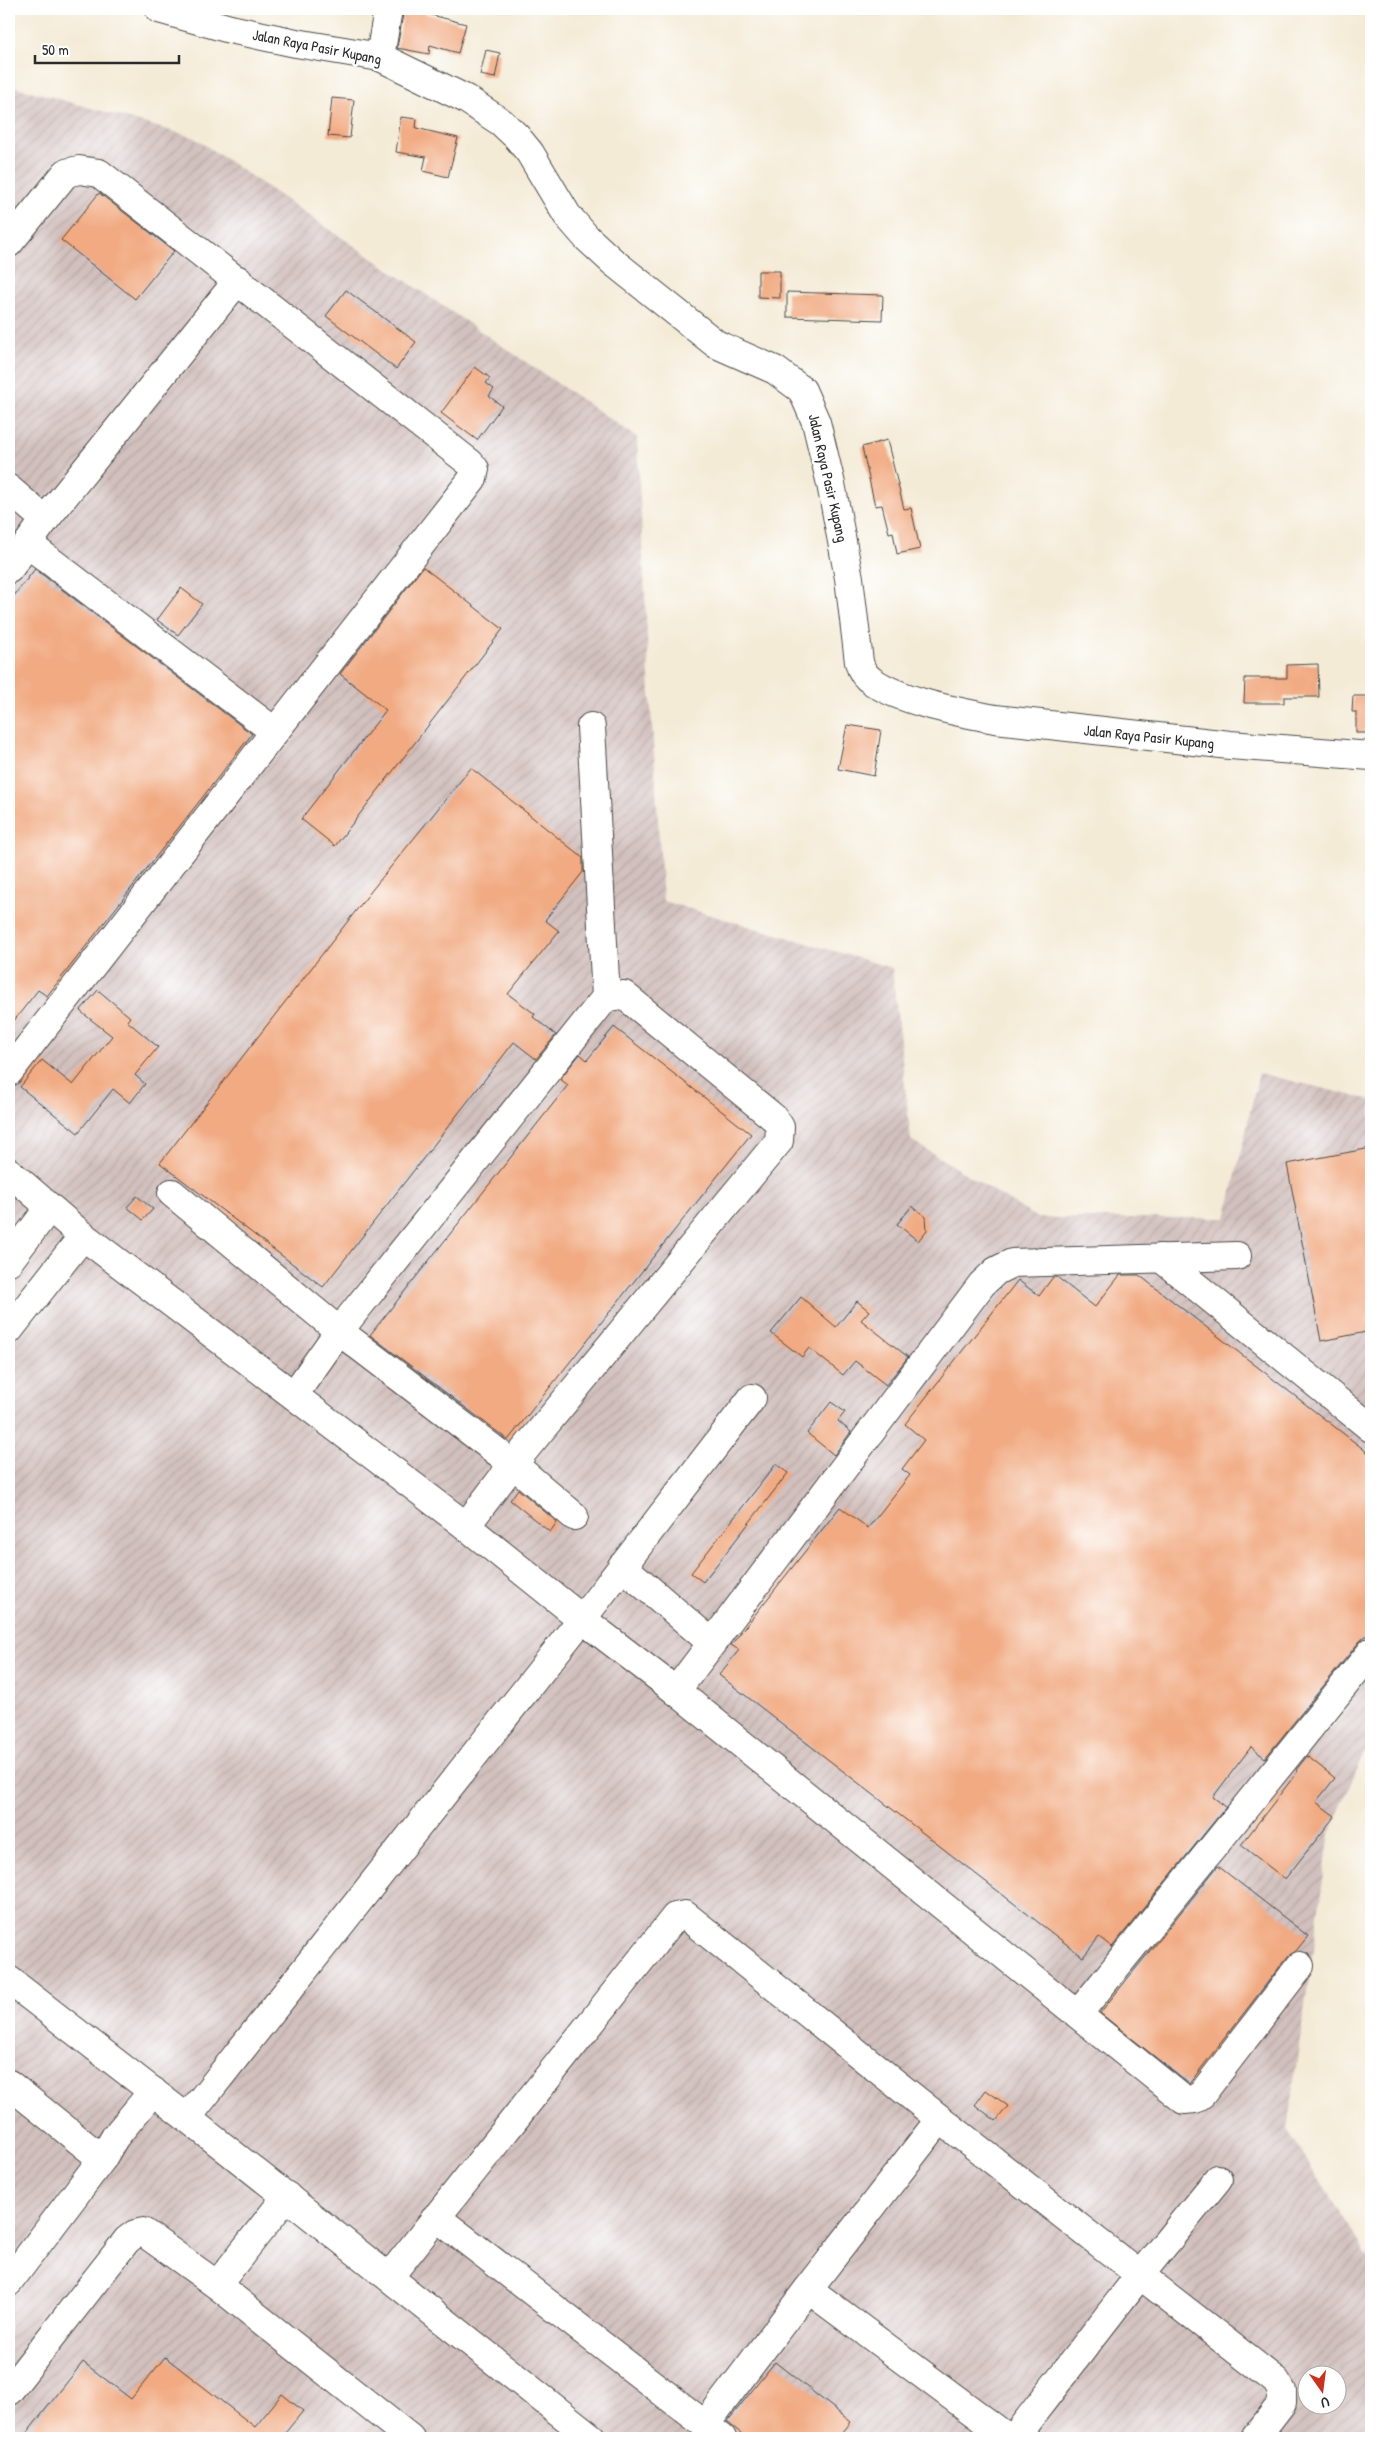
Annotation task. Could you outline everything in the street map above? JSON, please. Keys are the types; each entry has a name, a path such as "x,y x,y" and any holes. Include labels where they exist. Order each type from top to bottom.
{"street":[{"name":"Jalan Raya Pasir Kupang","path":"159,9 286,41 380,57 466,99 501,122 530,153 567,215 587,238 612,261 716,344 775,370 802,390 816,422 833,493 849,578 859,662 862,670 872,682 913,699 958,712 996,719 1221,744 1371,756"},
{"path":"380,57 388,9"},
{"path":"9,243 66,173 79,170 99,173 470,463 475,470 474,478 274,731 9,1072"},
{"path":"9,569 45,520 238,280"},
{"path":"9,489 45,520"},
{"path":"28,544 274,731"},
{"path":"294,1395 339,1331 606,997 591,728"},
{"path":"466,1526 513,1464 779,1140 780,1127 774,1118 624,995 606,997"},
{"path":"9,1172 83,1236 466,1526 676,1691 1184,2100 1196,2099 1202,2094 1300,1966"},
{"path":"172,1192 339,1331 513,1464 574,1516"},
{"path":"9,1261 49,1208"},
{"path":"9,1330 83,1236"},
{"path":"676,1691 982,1284 996,1271 1012,1263 1238,1256"},
{"path":"1161,1258 1371,1428"},
{"path":"187,2118 582,1619 752,1398"},
{"path":"622,1566 712,1643"},
{"path":"1078,2014 1371,1652"},
{"path":"389,2278 679,1914 685,1915 1139,2276 1276,2381 1282,2391 1282,2403 1255,2438"},
{"path":"9,1980 153,2091 592,2438"},
{"path":"9,2084 102,2158"},
{"path":"9,2282 102,2158 115,2137 153,2091"},
{"path":"436,2217 714,2432 808,2289 940,2119"},
{"path":"1014,2438 1139,2276 1218,2179"},
{"path":"217,2285 286,2196"},
{"path":"9,2391 127,2240 135,2234 144,2232 217,2285 410,2438"},
{"path":"808,2289 1008,2438"}],"shaded area":[{"path":"9,85 193,137 637,437 663,901 892,968 911,1140 1037,1218 1226,1218 1259,1073 1371,1100 1371,1736 1330,1832 1287,2129 1371,2261 1371,2438 9,2438"}],"building":[{"path":"404,9 424,9 424,13 466,24 458,53 430,45 429,54 397,48"},
{"path":"486,50 500,53 495,78 480,75"},
{"path":"332,98 354,100 350,138 328,136"},
{"path":"401,117 417,119 416,128 458,138 448,177 423,171 426,157 396,152"},
{"path":"99,193 174,251 135,299 61,240"},
{"path":"758,271 780,271 780,298 758,297"},
{"path":"346,290 416,342 396,369 326,316"},
{"path":"787,292 883,295 882,320 787,317"},
{"path":"475,367 490,378 486,383 494,389 489,396 502,406 477,440 441,413"},
{"path":"887,440 904,509 911,508 920,549 897,554 893,532 889,533 882,505 875,506 862,447"},
{"path":"423,567 503,629 335,846 301,819 386,710 340,674"},
{"path":"35,569 252,734 47,996 38,990 9,1027 9,602"},
{"path":"181,588 202,604 178,635 157,620"},
{"path":"1318,664 1319,697 1284,697 1284,703 1244,703 1245,678 1287,678 1287,665"},
{"path":"1353,696 1371,696 1371,733 1356,733 1356,712 1352,712"},
{"path":"847,725 881,730 874,776 838,769"},
{"path":"471,768 583,858 583,872 545,920 559,931 508,994 535,1014 533,1017 556,1035 536,1059 514,1042 323,1287 160,1163 372,890"},
{"path":"98,990 130,1017 127,1021 158,1047 135,1075 145,1084 130,1103 113,1089 78,1133 20,1087 42,1060 73,1085 112,1036 80,1011"},
{"path":"614,1027 751,1134 508,1440 370,1335 568,1085 560,1079 580,1054 587,1060"},
{"path":"1371,1148 1371,1331 1321,1341 1287,1164"},
{"path":"137,1196 153,1209 143,1220 127,1207"},
{"path":"912,1206 926,1217 927,1230 918,1241 897,1224"},
{"path":"1120,1275 1139,1275 1371,1455 1371,1631 1359,1642 1265,1758 1251,1747 1213,1797 1226,1807 1112,1947 1099,1937 1083,1957 719,1675 739,1650 731,1645 840,1507 868,1528 910,1475 902,1469 924,1440 905,1424 1018,1280 1039,1296 1053,1277 1057,1277 1095,1307"},
{"path":"801,1297 836,1327 857,1301 869,1311 861,1320 908,1357 886,1385 855,1361 843,1375 809,1348 802,1357 771,1333"},
{"path":"831,1402 845,1412 838,1421 851,1432 834,1455 807,1433"},
{"path":"776,1464 788,1473 703,1582 691,1573"},
{"path":"518,1489 557,1522 550,1532 510,1500"},
{"path":"1307,1756 1335,1778 1316,1802 1335,1816 1285,1879 1241,1845 1298,1771 1296,1770"},
{"path":"1218,1866 1308,1936 1296,1951 1288,1956 1189,2084 1100,2013"},
{"path":"986,2090 1008,2106 996,2121 975,2105"},
{"path":"165,2357 255,2427 282,2394 303,2411 281,2438 23,2438 83,2362 131,2399"},
{"path":"775,2362 851,2422 838,2438 747,2438 727,2422"}]}
